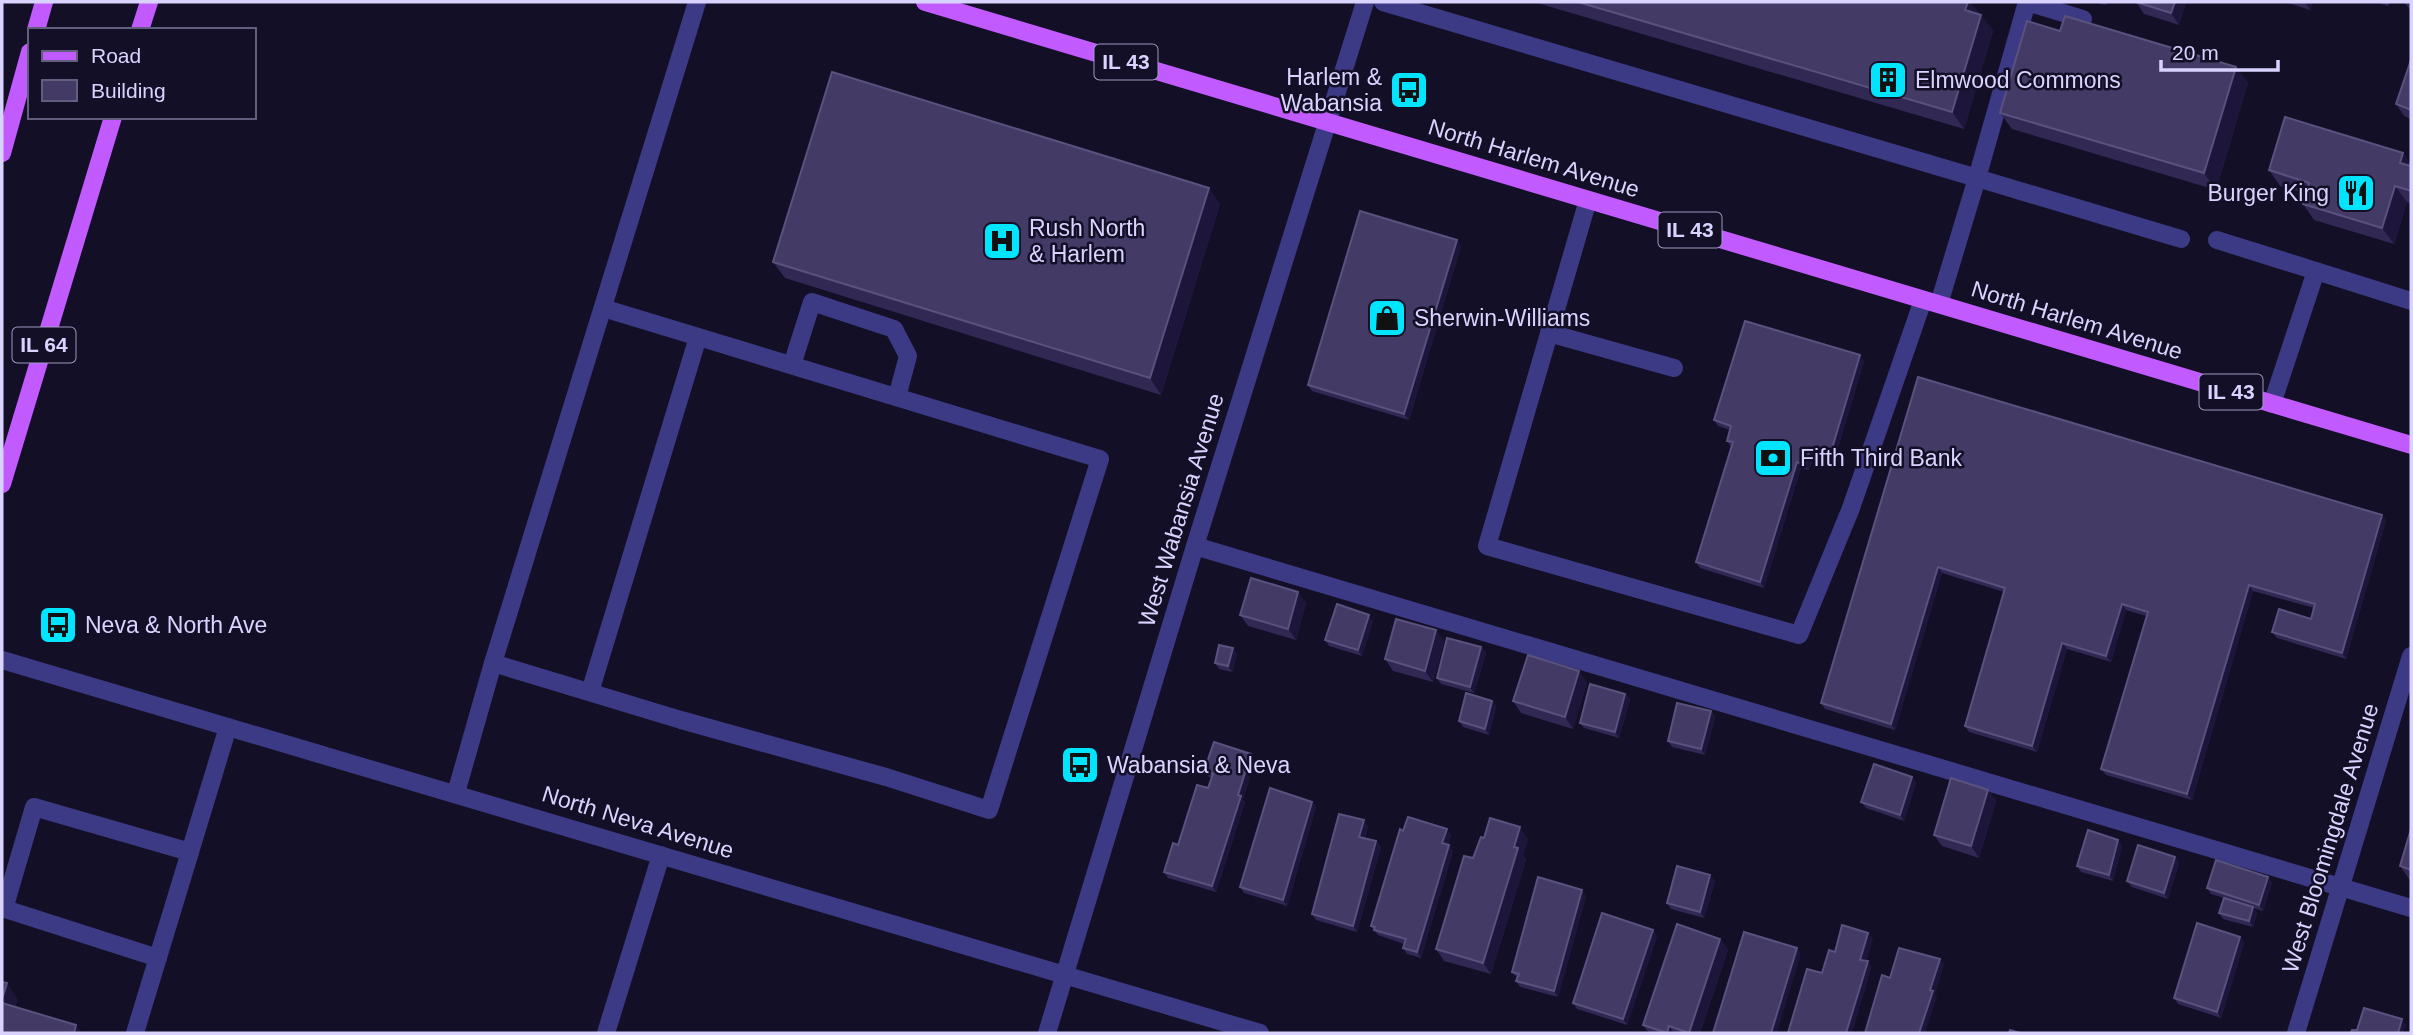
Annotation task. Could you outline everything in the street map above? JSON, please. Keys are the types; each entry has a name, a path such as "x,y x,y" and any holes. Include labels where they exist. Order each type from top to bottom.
{"main road":[{"path":"37,28 44,2"},
{"path":"141,28 149,2"},
{"name":"North Harlem Avenue","path":"925,2 2411,445"},
{"path":"2,153 28,59"},
{"name":"IL 64","path":"2,484 112,119"}],"street":[{"path":"456,793 493,663 697,2"},
{"name":"West Wabansia Avenue","path":"1047,1033 1195,546 1365,2"},
{"path":"1383,2 2180,239"},
{"path":"1588,200 1488,546 1799,635 1851,508 1977,178 2027,2 2084,19"},
{"path":"2217,240 2411,302"},
{"path":"2272,404 2316,271"},
{"path":"792,365 812,302 894,329 908,356 897,397"},
{"path":"493,663 681,720 886,777 989,810 1100,458 603,308"},
{"path":"1549,333 1674,368"},
{"path":"590,692 698,337"},
{"path":"1195,546 2411,908"},
{"name":"West Bloomingdale Avenue","path":"2295,1033 2340,887 2406,690 2411,656"},
{"name":"North Neva Avenue","path":"2,660 1260,1033"},
{"path":"135,1033 228,727"},
{"path":"158,958 3,908 34,807 190,852"},
{"path":"606,1033 661,855"}],"building":[{"name":"Elmwood Commons","path":"1578,2 1968,2 1965,10 1981,15 1952,112"},
{"path":"2136,2 2175,2 2171,13"},
{"path":"2065,16 2236,67 2204,173 2000,113 2027,21 2060,31"},
{"path":"2411,60 2411,110 2396,104"},
{"name":"Rush North & Harlem","path":"832,72 1209,188 1150,378 773,262"},
{"name":"Burger King","path":"2285,117 2403,153 2400,163 2411,166 2411,191 2395,186 2382,228 2303,204 2309,183 2269,170"},
{"name":"Sherwin-Williams","path":"1360,211 1457,240 1404,414 1308,385"},
{"name":"Fifth Third Bank","path":"1745,321 1860,355 1830,455 1810,450 1805,465 1797,462 1760,582 1696,562 1733,442 1727,441 1731,426 1714,420"},
{"path":"1918,377 2382,515 2342,653 2272,632 2279,609 2311,619 2315,604 2249,585 2187,794 2101,769 2148,612 2122,604 2106,656 2062,643 2032,746 1965,726 2005,588 1938,567 1891,724 1821,703"},
{"path":"1251,578 1298,592 1288,629 1240,615"},
{"path":"1337,604 1369,615 1358,650 1325,640"},
{"path":"1396,619 1436,630 1425,671 1385,659"},
{"path":"1447,638 1481,647 1470,687 1437,678"},
{"path":"1219,645 1233,648 1228,666 1215,663"},
{"path":"1528,655 1579,671 1565,717 1513,701"},
{"path":"1590,684 1625,694 1615,732 1580,723"},
{"path":"1466,693 1492,701 1485,729 1459,721"},
{"path":"1677,703 1711,711 1701,749 1668,741"},
{"path":"1214,742 1251,754 1238,795 1241,796 1212,886 1164,872 1173,843 1178,845 1197,785 1208,788 1213,774 1204,771"},
{"path":"1874,764 1912,777 1900,815 1861,802"},
{"path":"1951,778 1988,790 1971,846 1934,835"},
{"path":"1270,788 1312,802 1283,900 1240,887"},
{"path":"1339,814 1364,820 1359,837 1376,841 1353,926 1312,914"},
{"path":"1408,817 1447,829 1442,843 1449,845 1417,952 1403,948 1406,939 1374,930 1375,927 1371,926 1400,829 1403,831"},
{"path":"1490,818 1520,827 1514,847 1518,848 1483,963 1436,949 1464,856 1473,858 1481,837 1484,838"},
{"path":"2411,829 2411,870 2400,866"},
{"path":"2088,830 2118,840 2109,875 2077,866"},
{"path":"2138,845 2175,857 2164,893 2127,881"},
{"path":"2216,860 2268,877 2259,905 2207,888"},
{"path":"1677,866 1710,875 1700,912 1667,903"},
{"path":"1538,877 1582,890 1554,991 1516,981 1519,974 1512,972"},
{"path":"2224,898 2253,907 2249,921 2219,913"},
{"path":"1602,913 1653,930 1623,1019 1573,1003"},
{"path":"2197,923 2240,937 2217,1012 2174,998"},
{"path":"1677,924 1720,939 1689,1033 1669,1026 1667,1033 1643,1025"},
{"path":"1842,925 1868,933 1860,960 1868,961 1846,1033 1788,1033 1807,969 1822,973 1829,950 1835,952"},
{"path":"1744,932 1797,948 1771,1033 1713,1033"},
{"path":"1899,948 1940,959 1919,1033 1865,1033 1882,975 1890,978"},
{"path":"2,982 7,983 2,999"},
{"path":"2,1003 76,1025 74,1033 2,1033"},
{"path":"2364,1008 2402,1019 2398,1033 2351,1033 2352,1030 2357,1030"}],"place":[{"name":"Elmwood Commons","path":"1888,80"},
{"name":"Harlem & Wabansia","path":"1409,90"},
{"name":"Burger King","path":"2356,193"},
{"name":"Rush North & Harlem","path":"1002,241"},
{"name":"Sherwin-Williams","path":"1387,318"},
{"name":"Fifth Third Bank","path":"1773,458"},
{"name":"Neva & North Ave","path":"58,625"},
{"name":"Wabansia & Neva","path":"1080,765"}]}
